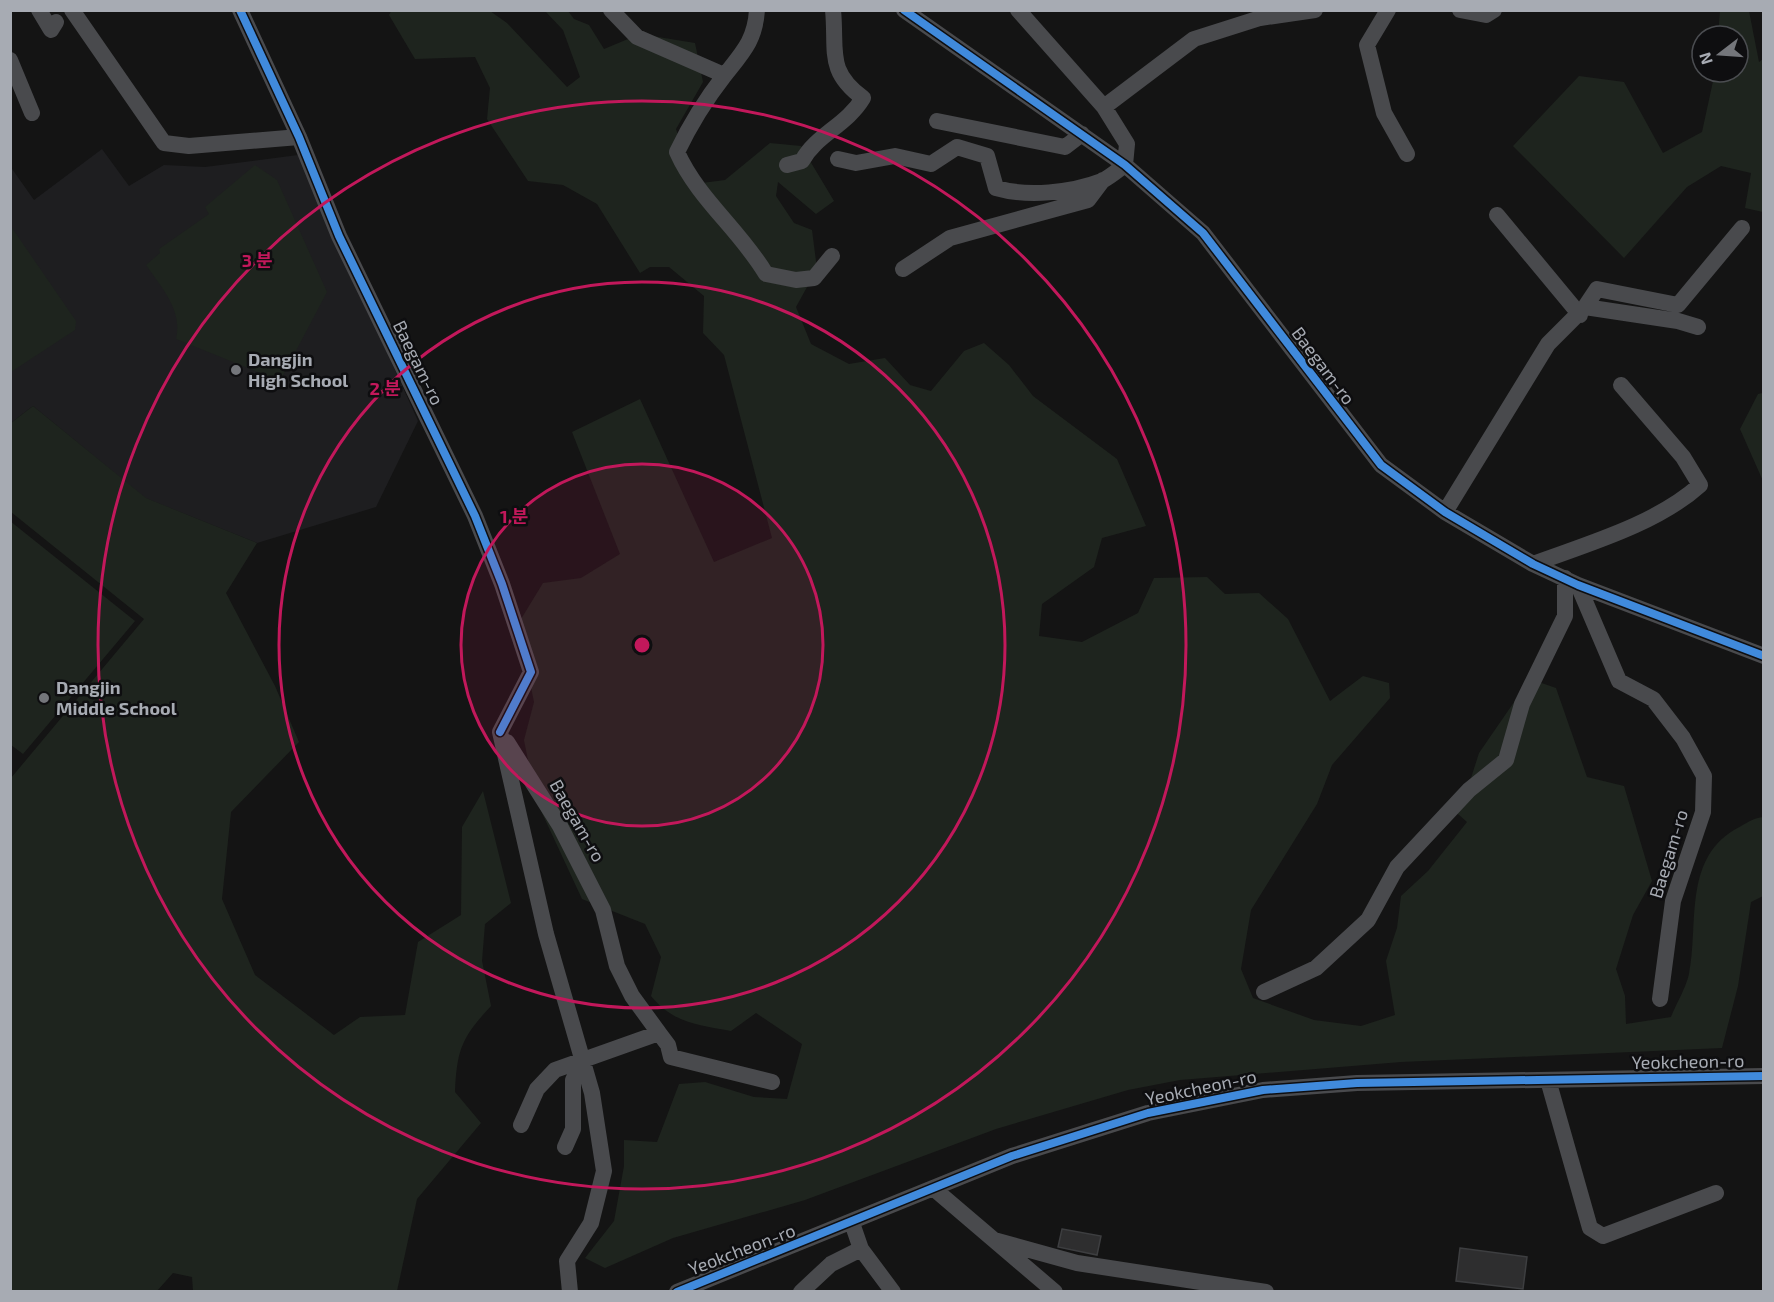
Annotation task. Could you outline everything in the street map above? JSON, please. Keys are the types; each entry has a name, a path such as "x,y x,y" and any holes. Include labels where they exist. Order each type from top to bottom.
{"street":[{"path":"39,10 51,30 56,22"},
{"path":"72,10 164,143 189,146 299,137"},
{"name":"Baegam-ro","path":"240,10 299,137 339,236 451,461 502,584 531,672 500,732 560,826 603,910 617,966 632,996 668,1045 670,1057 772,1082"},
{"path":"611,10 637,37 724,75"},
{"path":"757,10 756,30 741,57 724,75 694,120 677,152 684,167 705,198 754,254 766,274 796,280 814,278 832,256"},
{"path":"787,165 801,161 810,146 855,110 862,98 849,88 836,72 833,10"},
{"path":"838,159 856,163 895,156 931,164 957,147 987,156 996,188 1007,191 1064,191 1103,180 1125,165 1127,144 1104,107 1017,10"},
{"path":"1104,107 1194,39 1256,14 1315,10"},
{"path":"1388,10 1367,45 1384,113 1407,154"},
{"path":"1460,10 1486,15 1494,10"},
{"name":"Baegam-ro","path":"909,12 1125,165 1203,233 1381,465 1445,513 1533,564 1571,582 1764,656"},
{"path":"10,60 32,113"},
{"path":"937,121 1065,147 1082,134"},
{"path":"903,269 950,238 1088,200 1103,180"},
{"path":"1497,215 1583,311 1678,321 1698,327"},
{"path":"1445,513 1548,344 1583,311 1597,289 1678,305 1742,228"},
{"path":"1533,564 1602,539 1684,500 1701,485 1683,457 1621,385"},
{"path":"1264,992 1316,968 1368,920 1397,867 1469,790 1506,760 1521,705 1565,616 1571,582"},
{"name":"Baegam-ro","path":"1571,582 1619,681 1653,699 1683,738 1704,776 1703,812 1673,901 1660,999"},
{"path":"500,732 546,934 592,1093 604,1171 591,1223 567,1261 570,1292"},
{"path":"521,1125 537,1089 555,1070 659,1033"},
{"path":"565,1147 573,1129 573,1080 582,1060"},
{"name":"Yeokcheon-ro","path":"677,1292 1068,1136 1157,1111 1225,1096 1263,1090 1357,1083 1764,1076"},
{"path":"1548,1080 1590,1228 1603,1236 1716,1192"},
{"path":"933,1188 1055,1292"},
{"path":"852,1223 861,1249 893,1292"},
{"path":"994,1240 1077,1263 1266,1292"},
{"path":"801,1292 831,1264 861,1249"}],"shaded area":[{"path":"392,10 490,11 507,23 567,87 580,77 563,30 545,11 568,11 574,19 589,25 604,49 640,34 695,43 703,82 676,129 694,184 725,180 770,143 801,146 834,201 816,214 778,182 776,196 794,223 812,230 817,269 796,307 811,344 849,364 885,358 910,385 931,391 964,351 984,343 1009,365 1033,396 1117,459 1146,526 1102,538 1094,567 1042,604 1039,636 1082,642 1138,613 1154,578 1207,577 1225,594 1259,593 1288,619 1330,701 1363,676 1389,683 1390,698 1332,765 1317,804 1251,910 1241,969 1253,998 1314,1020 1361,1026 1395,1015 1386,961 1397,928 1401,896 1428,871 1467,822 1450,807 1471,778 1479,753 1530,679 1556,688 1587,777 1624,786 1652,881 1633,915 1616,969 1625,996 1626,1024 1671,1017 1689,974 1696,895 1707,859 1718,843 1734,830 1763,817 1763,896 1751,902 1738,986 1722,1048 1401,1062 1180,1080 1128,1090 996,1129 805,1200 673,1238 605,1268 585,1258 614,1221 624,1166 624,1140 657,1142 679,1084 705,1082 754,1097 787,1099 802,1044 756,1013 731,1031 687,1021 659,1005 651,996 661,957 645,924 582,899 536,800 524,740 534,702 518,624 543,583 581,578 620,554 572,432 640,399 714,562 772,538 724,355 703,333 704,296 669,267 650,267 640,273 597,204 563,185 528,181 487,119 490,88 475,57 415,59 389,15"},
{"path":"1720,11 1749,11 1759,62 1763,59 1763,212 1745,208 1751,173 1721,166 1687,187 1624,258 1513,146 1579,76 1624,82 1663,153 1702,132 1712,84 1750,84 1750,24 1719,24"},
{"name":"Dangjin High School","path":"102,149 129,186 164,165 205,167 298,155 418,421 376,507 257,543 145,498 33,406 11,423 10,166 34,200"},
{"path":"255,165 277,180 327,292 280,381 176,339 174,309 146,265 160,253 159,249 209,214 205,207"},
{"path":"10,225 76,321 75,330 11,372"},
{"path":"1764,393 1763,481 1740,429 1758,394"},
{"path":"33,406 146,498 257,543 226,593 275,686 299,742 231,812 222,899 255,975 334,1035 360,1017 405,1015 418,942 461,915 462,827 483,791 511,903 485,924 482,961 491,1006 467,1035 457,1065 455,1092 481,1123 417,1199 397,1291 193,1291 192,1277 173,1273 157,1291 11,1291 11,778 144,619 11,512 11,423"},
{"name":"Dangjin Middle School","path":"10,521 135,621 23,754 11,745"}],"building":[{"path":"1062,1229 1101,1236 1097,1255 1058,1247"},
{"path":"1460,1248 1527,1257 1523,1289 1456,1281"}],"cycle path":[{"path":"240,10 299,137 339,236 475,516 502,584 531,672 500,732"},
{"path":"904,10 1125,165 1203,233 1381,465 1445,512 1533,564 1578,585 1764,656"},
{"path":"677,1292 1012,1156 1148,1113 1263,1090 1357,1083 1764,1076"}],"place":[{"name":"Dangjin High School","path":"236,370"},
{"name":"Dangjin Middle School","path":"44,698"}]}
